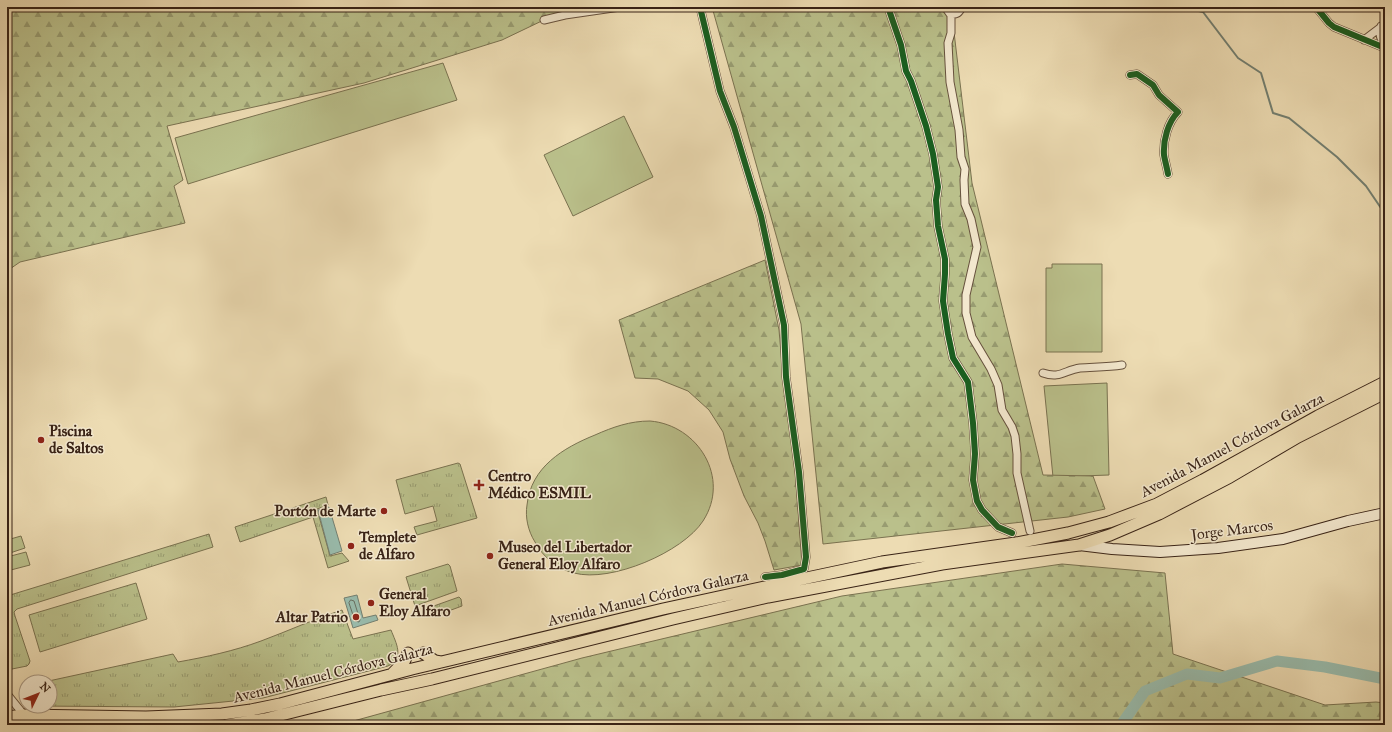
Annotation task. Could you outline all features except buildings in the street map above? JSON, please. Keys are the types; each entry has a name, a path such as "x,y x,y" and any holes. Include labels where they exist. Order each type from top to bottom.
{"main road":[{"name":"Avenida Manuel Córdova Galarza","path":"227,725 265,719 680,617 768,597 942,564 1079,544 1110,535 1159,514 1230,477 1298,437 1320,421 1385,382"},
{"name":"Avenida Manuel Córdova Galarza","path":"7,717 24,715 146,717 222,714 280,704 392,674 663,609 889,561 1016,544 1068,533 1108,522 1157,504 1320,421 1385,393"},
{"name":"Jorge Marcos","path":"1079,544 1112,549 1160,552 1218,548 1283,539 1348,521 1385,513"},
{"path":"392,674 404,662 408,653"},
{"path":"423,653 435,661 441,662"},
{"path":"49,725 78,725"}],"street":[{"path":"544,20 565,15 620,7"},
{"path":"700,7 720,91 734,127 761,216 784,325 786,377 799,472 806,558 804,569 798,572 765,577"},
{"path":"888,7 901,44 906,71 911,81 926,126 933,154 938,187 936,200 938,226 945,259 943,301 953,358 968,382 975,454 973,480 977,501 982,510 998,527 1012,533"},
{"path":"945,7 955,15 959,13 962,7"},
{"path":"1316,7 1334,27 1385,48"},
{"path":"952,14 951,33 948,43 950,82 959,130 961,157 965,169 965,204 971,219 977,247 966,295 966,313 972,337 991,369 998,385 1002,410 1012,427 1017,454 1017,473 1030,531"},
{"path":"1364,40 1383,25"},
{"path":"1383,25 1379,33 1380,38 1385,45"},
{"path":"1130,75 1137,74 1153,85 1159,95 1178,112 1172,118 1164,145 1164,154 1168,174"},
{"path":"1043,373 1050,376 1065,374 1078,369 1122,365"},
{"path":"7,694 24,715"}],"green space":[{"path":"7,7 571,7 502,40 364,83 167,126 183,180 174,186 185,223 20,262 7,271"},
{"path":"712,7 951,7 972,183 1043,475 1093,476 1105,509 1068,517 823,544 801,324"},
{"path":"443,63 457,100 188,184 175,138"},
{"path":"624,116 653,177 573,216 544,155"},
{"path":"765,260 779,330 784,388 795,468 802,565 774,570 758,523 744,496 730,459 723,432 709,410 688,391 658,379 635,378 619,320"},
{"path":"1052,264 1102,264 1102,352 1046,352 1046,268 1052,268"},
{"path":"1107,383 1109,475 1053,477 1044,386"},
{"path":"650,421 667,425 682,432 695,443 705,456 711,472 713,488 711,505 703,521 693,533 680,544 663,554 626,569 589,575 574,573 562,569 551,562 542,553 533,538 526,514 530,492 535,480 542,470 560,453 583,440 629,423"},
{"path":"458,463 460,464 477,518 417,535 414,527 437,521 433,506 405,514 396,480"},
{"path":"326,497 328,505 317,509 330,556 342,553 349,561 328,568 313,517 240,542 235,527"},
{"path":"209,534 213,547 17,609 14,612 15,616 30,661 27,666 7,670 7,596"},
{"path":"21,536 25,548 7,554 7,540"},
{"path":"26,552 30,565 7,571 7,557"},
{"path":"448,564 450,566 457,591 415,606 406,577"},
{"path":"1062,564 1165,573 1173,654 1325,705 1376,702 1385,703 1385,725 339,725 582,658 842,596"},
{"path":"136,583 147,619 40,652 29,615"},
{"path":"459,597 461,599 462,606 435,616 433,615 431,607"},
{"path":"342,610 353,639 391,630 398,650 396,659 388,666 263,698 174,707 58,706 58,679 173,654 178,662 199,658 241,648"}],"water":[{"path":"329,507 342,551 330,555 318,510"},
{"path":"357,595 363,618 376,615 378,620 353,628 344,598"}],"waterway":[{"path":"1180,7 1203,12 1238,58 1261,73 1273,113 1289,118 1337,157 1366,186 1385,214"},
{"path":"1121,725 1145,691 1187,674 1220,678 1277,661 1325,667 1385,679"}],"cycle path":[{"path":"700,7 720,91 734,127 761,216 784,325 786,377 799,472 806,557 804,569 782,575 765,577"},
{"path":"888,7 901,45 906,71 911,81 926,126 933,154 938,187 936,200 938,226 945,259 943,301 953,358 968,382 975,454 973,480 977,501 982,510 998,527 1012,533"},
{"path":"1316,7 1334,27 1385,48"},
{"path":"1130,75 1137,74 1153,85 1159,95 1178,112 1171,121 1164,143 1164,155 1168,174"}],"place":[{"name":"Piscina de Saltos","path":"41,440"},
{"name":"Centro Médico ESMIL","path":"479,485"},
{"name":"Portón de Marte","path":"384,511"},
{"name":"Templete de Alfaro","path":"351,546"},
{"name":"Museo del Libertador General Eloy Alfaro","path":"490,556"},
{"name":"General Eloy Alfaro","path":"371,603"},
{"name":"Altar Patrio","path":"356,617"}]}
